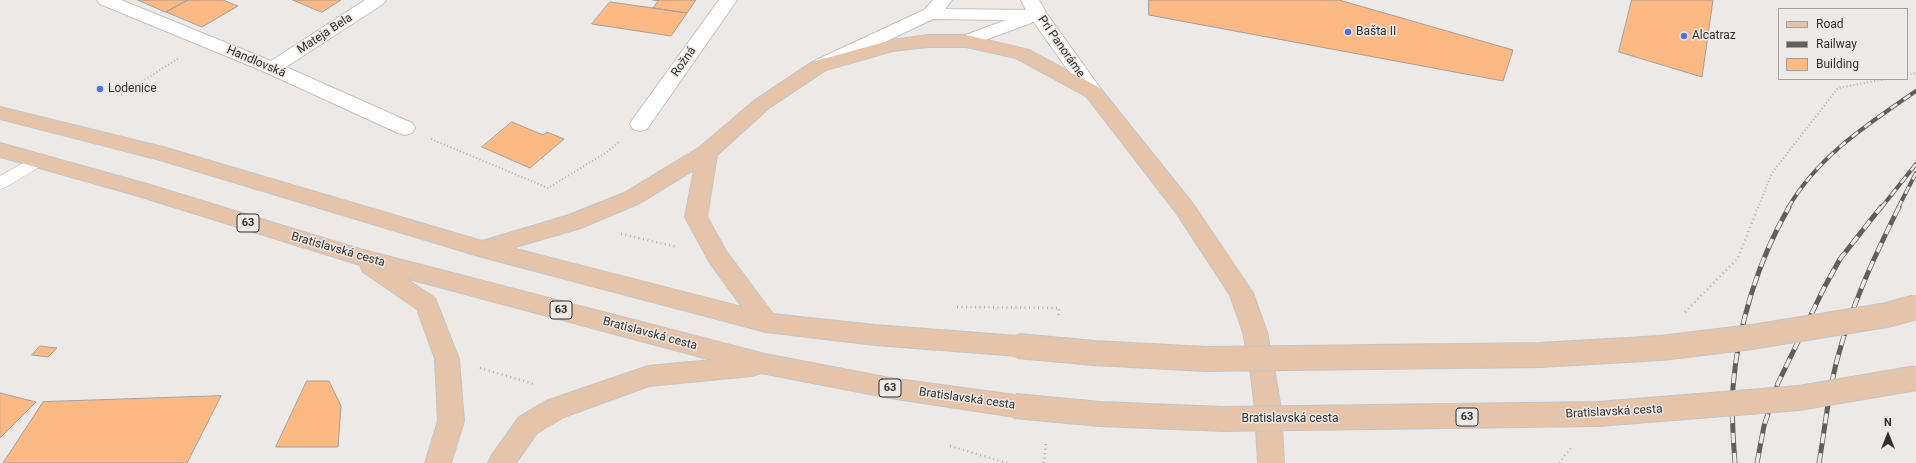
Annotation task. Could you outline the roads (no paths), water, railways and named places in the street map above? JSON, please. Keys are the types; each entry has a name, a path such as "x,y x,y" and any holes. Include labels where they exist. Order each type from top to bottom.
{"main road":[{"path":"482,249 573,222 632,198 707,152 762,104 819,66 892,46 928,41 966,41 1022,54 1094,92 1185,209 1241,293 1255,332 1262,368 1268,409 1271,463"},
{"path":"0,113 163,154 482,249 766,323 875,335 1094,353 1206,359 1540,355 1661,348 1752,337 1887,315 1916,307"},
{"name":"Bratislavská cesta","path":"0,150 38,160 356,256 765,364 890,388 1016,406 1100,414 1223,419 1598,414 1799,398 1916,378"},
{"path":"707,152 696,217 718,257 766,323"},
{"path":"356,256 427,304 447,359 451,421 438,463"},
{"path":"501,463 528,425 555,409 584,398 648,376 765,364"}],"street":[{"name":"Handlovská","path":"106,0 272,68 405,128"},
{"name":"Mateja Bela","path":"272,68 377,0"},
{"name":"Rožná","path":"640,124 728,0"},
{"path":"930,14 943,0"},
{"path":"819,66 930,14 1034,7"},
{"path":"966,41 1034,7"},
{"name":"Pri Panoráme","path":"1034,7 1094,92"}],"lane":[{"path":"0,183 38,160"}],"railway":[{"path":"1788,208 1800,189 1814,172 1845,142 1916,91"},
{"path":"1881,208 1916,164"},
{"path":"1898,208 1916,173"},
{"path":"1735,463 1732,425 1732,396 1740,340 1751,294 1759,271 1789,207"},
{"path":"1757,463 1764,426 1778,383 1824,288 1840,259 1881,207"},
{"path":"1819,463 1831,386 1843,340 1856,301 1899,207"}],"place":[{"name":"Bašta II","path":"1348,32"},
{"name":"Alcatraz","path":"1684,36"},
{"name":"Lodenice","path":"100,89"}]}
